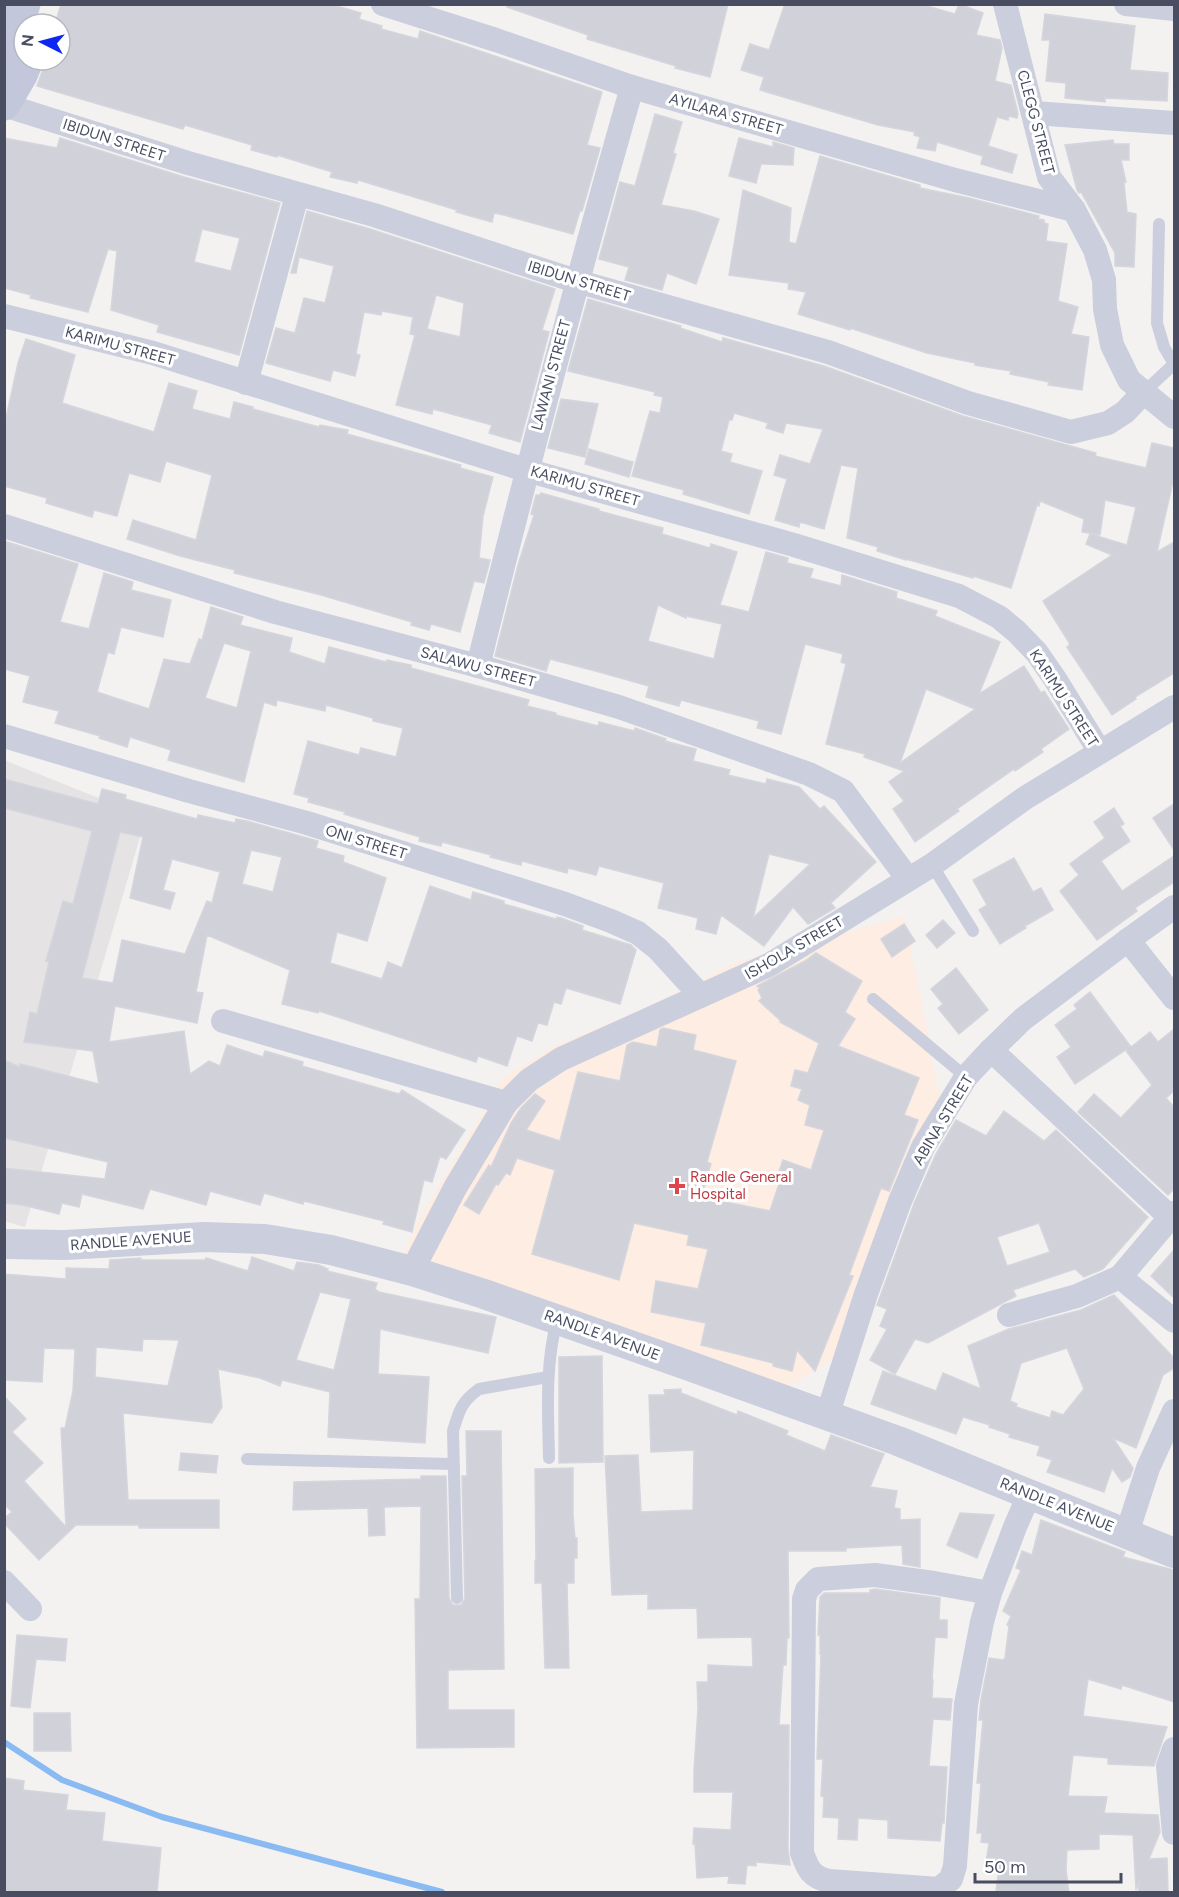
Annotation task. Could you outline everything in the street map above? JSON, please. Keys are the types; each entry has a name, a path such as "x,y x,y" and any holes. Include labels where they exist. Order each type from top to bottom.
{"main road":[{"path":"4,63 24,4"},
{"path":"4,105 22,72"}],"street":[{"name":"AYILARA STREET","path":"383,4 632,87 955,180 1074,210"},
{"name":"CLEGG STREET","path":"1005,4 1049,177 1074,210 1095,250 1104,280 1105,309 1112,345 1130,380 1174,417"},
{"path":"1126,4 1174,9"},
{"name":"LAWANI STREET","path":"478,666 526,470 576,281 632,87"},
{"name":"IBIDUN STREET","path":"4,105 188,164 374,215 576,281 828,352 968,403 1071,432 1108,423 1125,412 1144,392"},
{"path":"1034,113 1174,123"},
{"path":"246,383 297,195"},
{"name":"KARIMU STREET","path":"6,320 153,353 526,470 794,545 959,596 999,617 1037,653 1056,679 1100,752"},
{"name":"SALAWU STREET","path":"4,526 275,612 478,666 619,707 827,782 843,791 908,879"},
{"name":"ISHOLA STREET","path":"412,1271 454,1188 506,1103 529,1080 561,1059 769,965 932,865 1025,798 1174,707"},
{"name":"ONI STREET","path":"4,736 178,788 307,823 602,917 638,933 658,949 700,996"},
{"name":"ABINA STREET","path":"827,1416 866,1294 900,1201 923,1148 966,1077 1023,1019 1174,907"},
{"path":"1128,940 1174,998"},
{"path":"223,1021 506,1103"},
{"path":"991,1050 1172,1215 1120,1277 1077,1296 1009,1315"},
{"name":"RANDLE AVENUE","path":"4,1244 65,1245 204,1237 265,1239 332,1250 412,1271 557,1319 898,1441 1174,1552"},
{"path":"1120,1277 1174,1322"},
{"path":"1127,1533 1148,1468 1174,1411"},
{"path":"990,1593 874,1575 818,1580 807,1590 804,1599 803,1646 802,1853 813,1875 829,1881 939,1889 951,1879 956,1852 966,1704 982,1622 990,1593 1029,1495"},
{"path":"4,1582 30,1609"},
{"path":"1174,1749 1168,1766 1174,1833"}],"lane":[{"path":"1144,392 1174,364 1164,347 1157,323 1159,224"},
{"path":"932,865 973,931"},
{"path":"873,999 966,1077"},
{"path":"549,1458 548,1377 550,1345 557,1319"},
{"path":"457,1598 452,1464 453,1431 460,1407 470,1395 479,1389 548,1377"},
{"path":"247,1459 452,1464"}],"shaded area":[{"path":"4,760 146,817 25,1227 4,1221"},
{"name":"Randle General Hospital","path":"905,916 943,1114 852,1347 782,1391 397,1268 417,1223 503,1078 552,1047 636,1012 739,961"}],"building":[{"path":"61,4 330,4 361,13 359,19 382,26 381,29 418,39 420,31 602,92 587,145 600,148 573,234 494,213 492,222 358,180 357,183 330,177 332,172 277,155 277,157 251,150 252,145 185,125 183,129 37,86 42,72 72,72 72,12 59,12"},
{"path":"508,4 728,4 710,77 587,39 588,35 507,7"},
{"path":"785,4 920,4 955,14 959,4 983,13 976,35 1000,40 1002,48 995,81 1011,85 1018,114 1017,118 1009,116 1008,120 997,117 988,146 1017,155 1012,173 981,164 983,156 937,142 935,151 917,148 920,137 914,135 915,132 878,125 760,90 764,77 741,70 750,44 769,50"},
{"path":"1045,14 1135,26 1130,70 1168,73 1167,101 1105,98 1105,102 1065,98 1066,83 1046,81 1050,40 1042,40"},
{"path":"655,114 682,122 673,153 676,154 661,205 694,211 719,219 696,284 667,273 662,290 625,280 629,267 599,259 620,182 635,186"},
{"path":"4,138 57,148 60,138 184,177 280,203 239,355 157,332 159,325 111,310 117,251 108,249 88,312 30,298 31,295 4,288","holes":["202,229 240,238 231,271 194,262"]},
{"path":"739,138 773,147 773,142 794,148 793,165 761,164 756,183 729,176"},
{"path":"1113,140 1114,144 1129,144 1129,160 1121,160 1126,182 1124,183 1127,212 1136,214 1134,267 1115,266 1115,253 1081,192 1077,190 1065,145"},
{"path":"820,156 920,185 920,188 1039,216 1038,219 1044,220 1044,223 1048,224 1046,241 1067,244 1058,301 1078,307 1071,334 1089,337 1082,390 1048,385 1049,382 1010,374 1011,371 927,353 798,314 806,292 788,289 789,283 729,275 743,190 791,208 789,242 796,244"},
{"path":"307,211 555,289 542,330 549,332 520,442 489,433 492,425 433,409 432,414 396,405 415,335 410,334 413,317 382,311 381,315 364,312 356,354 360,355 355,376 333,370 330,381 266,363 276,328 295,333 304,298 325,303 334,266 299,257 296,273 291,273","holes":["436,295 464,303 460,337 427,329"]},
{"path":"588,299 681,326 680,328 722,342 723,338 824,366 963,416 1096,453 1095,456 1146,468 1152,443 1174,448 1174,477 1157,552 1174,542 1174,673 1135,697 1136,699 1112,715 1067,647 1070,644 1043,601 1112,555 1086,544 1090,534 1127,545 1136,507 1105,500 1100,535 1082,532 1084,519 1040,501 1011,588 973,576 973,578 906,560 877,551 878,547 847,538 858,468 841,465 824,529 800,522 799,527 775,520 787,479 774,475 780,455 810,464 823,429 786,423 783,433 766,428 768,423 734,413 732,420 729,420 721,451 732,454 730,462 762,471 749,514 683,494 684,490 632,476 650,411 660,413 663,397 654,395 655,392 568,371"},
{"path":"26,339 75,355 62,403 154,432 169,383 197,391 192,409 230,419 234,402 319,427 320,425 348,430 347,434 461,465 460,468 493,477 483,516 479,558 490,560 484,583 474,581 460,632 431,624 429,630 411,625 412,622 321,595 234,573 235,570 127,539 133,520 196,540 212,475 166,461 160,482 129,473 117,516 94,510 92,517 46,503 47,498 4,486 4,427 18,363"},
{"path":"561,399 598,404 585,457 548,448"},
{"path":"589,449 633,462 629,477 585,464"},
{"path":"541,493 663,528 662,534 710,548 711,544 737,552 720,605 749,612 766,552 788,558 787,563 813,569 810,578 841,586 842,575 897,592 896,598 937,611 935,616 1000,642 979,694 1024,666 1041,693 1044,691 1069,729 1041,749 1043,752 1015,771 1014,769 957,809 959,811 915,842 893,809 904,801 889,782 904,771 864,757 865,754 826,744 846,664 841,662 843,654 805,644 781,734 757,728 759,721 681,700 679,706 646,697 649,686 599,672 550,659 546,671 495,656 518,565 534,515 531,514 536,495","holes":["658,605 686,618 686,616 722,624 714,659 648,641","926,689 975,709 900,763"]},
{"path":"4,541 78,564 60,622 89,629 104,573 133,582 131,590 171,600 163,637 121,627 114,654 108,652 97,692 149,709 164,659 190,664 199,639 202,640 211,607 243,617 240,625 292,638 289,652 325,664 329,647 386,662 387,660 411,665 411,668 529,700 527,706 556,713 556,715 598,726 599,722 634,731 635,728 666,739 665,741 696,749 693,761 730,770 728,775 766,784 767,779 799,787 820,809 824,806 876,862 831,903 835,908 808,924 793,907 764,946 721,915 716,934 696,929 698,918 658,908 664,883 599,866 596,875 568,868 567,873 522,861 521,865 442,842 441,846 419,841 420,837 308,802 309,798 294,794 308,741 359,755 361,748 396,757 403,728 373,721 373,718 326,705 325,711 277,700 276,706 264,702 244,782 168,760 171,750 130,737 127,747 99,738 100,736 55,723 59,711 23,702 30,676 4,669","holes":["224,643 251,651 237,708 205,698","769,854 810,864 753,918"]},
{"path":"4,779 98,804 102,789 126,795 125,799 197,819 198,815 235,823 236,819 247,821 318,841 316,848 344,856 343,862 386,878 367,941 337,932 330,963 382,979 388,962 402,968 430,886 471,900 473,892 504,901 504,904 556,919 561,918 583,926 582,930 631,945 636,950 620,1004 566,988 561,1004 554,1002 547,1025 538,1023 532,1041 517,1036 507,1066 478,1056 476,1062 319,1011 318,1013 282,1004 290,970 207,935 196,992 203,993 197,1023 115,1006 109,1042 184,1031 190,1074 209,1061 220,1066 227,1045 263,1057 265,1051 303,1062 302,1066 399,1094 402,1090 465,1130 446,1159 440,1156 432,1182 424,1180 412,1232 383,1224 384,1221 304,1201 303,1204 264,1193 260,1205 210,1191 206,1205 150,1189 143,1209 82,1194 79,1207 62,1203 59,1214 4,1203 4,1168 105,1179 108,1162 4,1138 4,1060 19,1067 20,1064 99,1084 93,1051 24,1042 30,1012 37,1014 49,962 46,961 63,901 73,904 92,831 4,808","holes":["120,832 143,837 130,898 170,909 175,893 163,890 172,859 220,872 212,903 207,901 185,954 122,940 113,983 82,978","251,850 282,857 273,892 242,884"]},
{"path":"1174,804 1174,850 1153,818"},
{"path":"1114,808 1124,824 1120,826 1130,841 1101,861 1122,891 1174,856 1174,882 1135,908 1137,911 1097,940 1060,891 1079,875 1070,864 1105,838 1094,822"},
{"path":"1014,858 1033,892 1041,888 1053,910 1000,944 979,910 987,905 973,880"},
{"path":"943,920 955,933 937,948 926,935"},
{"path":"904,924 915,941 892,957 881,939"},
{"path":"816,953 862,981 845,1012 855,1019 838,1046 919,1078 904,1115 918,1120 889,1191 881,1188 849,1275 853,1276 815,1371 797,1350 792,1371 773,1366 773,1363 701,1345 706,1323 651,1312 656,1281 698,1289 708,1249 687,1245 689,1235 634,1223 619,1280 532,1254 555,1170 517,1158 510,1175 506,1173 498,1185 496,1184 479,1214 464,1205 489,1165 491,1167 511,1123 521,1108 535,1094 545,1101 526,1130 560,1141 578,1072 620,1081 627,1045 633,1042 657,1047 660,1030 663,1028 696,1035 693,1050 736,1061 707,1162 711,1164 701,1197 770,1211 780,1181 776,1180 783,1160 811,1170 824,1130 805,1125 810,1105 798,1100 802,1089 791,1086 795,1070 808,1073 819,1043 780,1022 759,1001 762,998 758,990 760,988 757,986"},
{"path":"956,968 988,1010 959,1034 938,1008 943,1004 931,989"},
{"path":"1090,992 1131,1047 1150,1032 1158,1042 1174,1029 1174,1091 1166,1098 1174,1107 1174,1189 1168,1195 1078,1112 1094,1094 1121,1118 1152,1085 1126,1051 1127,1049 1075,1084 1057,1057 1071,1047 1055,1025 1077,1009 1074,1005"},
{"path":"1004,1111 1044,1141 1056,1130 1148,1217 1103,1269 1084,1277 1075,1269 1013,1290 1016,1296 928,1343 915,1339 895,1374 870,1360 887,1329 880,1326 887,1309 877,1305 915,1201 936,1154 956,1120 986,1136","holes":["1039,1223 1050,1252 1007,1266 997,1237"]},
{"path":"1174,1250 1174,1298 1151,1276"},
{"path":"252,1257 294,1271 297,1262 319,1265 328,1269 327,1271 377,1283 375,1289 379,1292 496,1317 488,1353 380,1329 378,1374 429,1377 425,1443 328,1437 330,1392 282,1380 280,1386 260,1378 218,1369 222,1407 212,1423 123,1413 128,1500 219,1500 219,1528 76,1525 39,1560 4,1523 4,1518 12,1512 4,1504 4,1396 26,1419 12,1432 43,1463 24,1481 66,1527 61,1428 65,1428 73,1391 75,1349 44,1348 42,1382 4,1380 4,1274 66,1279 66,1268 109,1269 110,1260 141,1258 141,1260 205,1260 206,1258 248,1271","holes":["320,1292 351,1299 334,1370 296,1360","143,1339 179,1340 168,1386 95,1377 96,1347 142,1351"]},
{"path":"1114,1295 1174,1358 1174,1368 1163,1375 1136,1448 1113,1438 1133,1468 1130,1477 1122,1482 1112,1468 1104,1492 1047,1472 1052,1460 1037,1455 1040,1446 1009,1437 1010,1434 989,1427 990,1425 963,1417 956,1434 871,1404 883,1371 936,1391 943,1373 981,1389 968,1346 1009,1329 1081,1310","holes":["1067,1348 1084,1389 1063,1415 1052,1411 1050,1418 1016,1407 1017,1404 1010,1401 1021,1363"]},
{"path":"602,1356 603,1462 559,1463 559,1357"},
{"path":"681,1389 681,1393 737,1415 738,1411 788,1431 786,1435 825,1451 831,1435 884,1454 870,1487 897,1491 894,1508 900,1509 900,1520 920,1519 920,1567 903,1564 902,1545 846,1548 846,1551 788,1551 789,1638 787,1638 786,1665 783,1665 779,1725 789,1725 788,1848 790,1865 756,1862 756,1866 747,1865 745,1884 728,1883 729,1876 697,1878 695,1844 693,1844 694,1828 731,1830 733,1792 694,1792 694,1770 698,1708 697,1682 708,1682 708,1665 753,1667 752,1637 698,1638 697,1608 648,1609 648,1594 612,1595 605,1456 638,1455 641,1512 693,1510 694,1450 651,1452 649,1395 665,1395 664,1390"},
{"path":"466,1431 501,1431 504,1669 448,1670 448,1710 514,1710 514,1747 417,1748 415,1599 420,1599 421,1506 384,1507 385,1535 369,1536 368,1508 293,1510 294,1482 421,1479 421,1476 446,1476 449,1598 453,1605 461,1605 465,1598 462,1476 467,1476"},
{"path":"181,1453 218,1456 216,1473 179,1470"},
{"path":"573,1468 573,1516 575,1538 577,1538 577,1558 574,1558 574,1583 567,1583 569,1668 545,1668 542,1583 535,1583 535,1469"},
{"path":"960,1513 994,1515 977,1558 947,1545"},
{"path":"1041,1520 1125,1552 1123,1557 1174,1570 1174,1702 1122,1685 1121,1689 1088,1679 1083,1716 1167,1727 1154,1766 1108,1764 1108,1758 1073,1755 1068,1796 1107,1797 1104,1813 1158,1815 1160,1832 1149,1859 1167,1858 1168,1893 1138,1893 1140,1880 1136,1890 1133,1835 1099,1834 1099,1849 1067,1850 1066,1870 1069,1893 996,1891 999,1869 985,1868 989,1843 981,1842 982,1833 977,1833 981,1783 977,1783 983,1720 979,1720 981,1700 989,1658 1003,1660 1005,1658 1009,1626 1007,1625 1011,1616 1003,1611 1021,1570 1016,1568 1022,1551 1032,1555"},
{"path":"870,1590 940,1598 939,1620 947,1620 947,1638 935,1637 932,1698 952,1699 950,1720 933,1719 929,1766 947,1767 944,1823 942,1823 940,1841 888,1838 888,1820 858,1818 857,1840 838,1839 839,1818 823,1817 824,1797 821,1796 823,1759 817,1759 821,1654 820,1635 818,1635 820,1597 824,1593 870,1593"},
{"path":"17,1635 67,1639 65,1661 36,1659 30,1708 11,1706"},
{"path":"34,1713 70,1713 71,1751 34,1751"},
{"path":"4,1778 24,1781 23,1790 68,1795 66,1810 105,1813 102,1841 161,1848 157,1893 4,1893"}],"waterway":[{"path":"4,1742 62,1780 162,1817 442,1892"}],"place":[{"name":"Randle General Hospital","path":"677,1186"}]}
